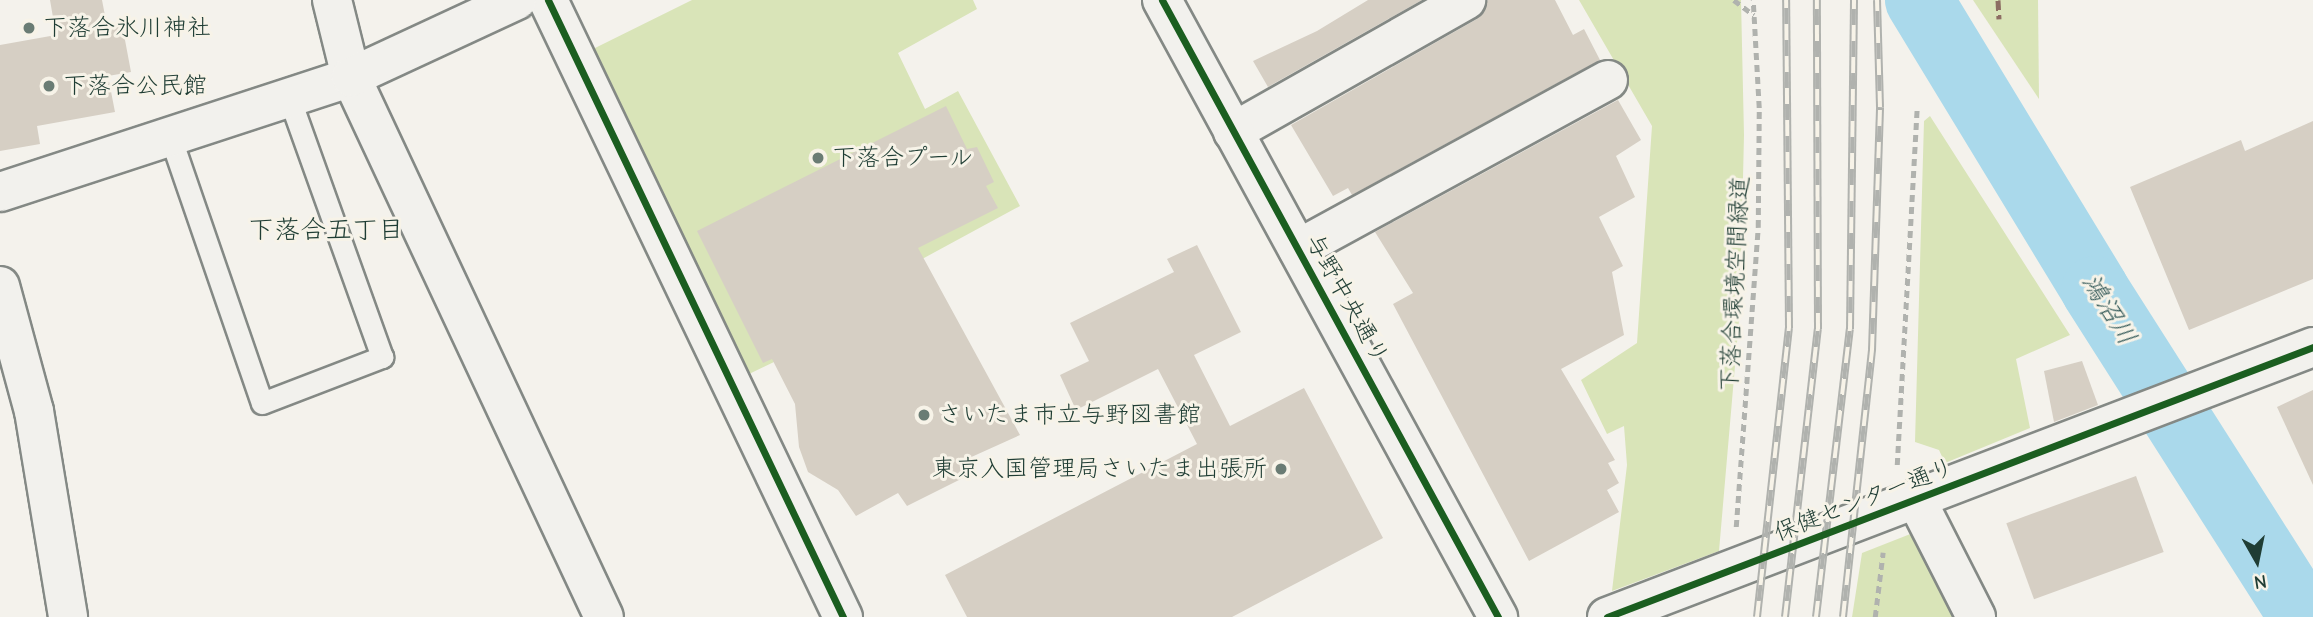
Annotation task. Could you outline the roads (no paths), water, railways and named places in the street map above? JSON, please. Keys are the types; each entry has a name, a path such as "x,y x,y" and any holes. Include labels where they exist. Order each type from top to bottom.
{"street":[{"path":"332,0 351,77 604,617"},
{"path":"0,192 351,77 517,0"},
{"path":"548,0 843,617"},
{"name":"与野中央通り","path":"1162,0 1498,617"},
{"path":"1234,132 1466,0"},
{"path":"1298,249 1608,80"},
{"path":"0,286 34,411 68,617"},
{"name":"保健センター通り","path":"1607,617 2313,348"},
{"path":"1906,505 1976,617"}],"lane":[{"path":"170,136 262,403 382,357 289,97"}],"waterway":[{"name":"鴻沼川","path":"1919,0 2095,290 2303,617"}],"railway":[{"path":"1757,617 1789,328 1786,0"},
{"path":"1785,617 1818,329 1817,0"},
{"path":"1816,617 1850,329 1854,0"},
{"path":"1843,617 1872,350 1880,107 1877,0"}],"place":[{"name":"下落合氷川神社","path":"29,28"},
{"name":"下落合公民館","path":"49,86"},
{"name":"下落合プール","path":"818,158"},
{"name":"さいたま市立与野図書館","path":"924,415"},
{"name":"東京入国管理局さいたま出張所","path":"1281,469"}],"district":[{"name":"下落合五丁目","path":"326,231"}]}
